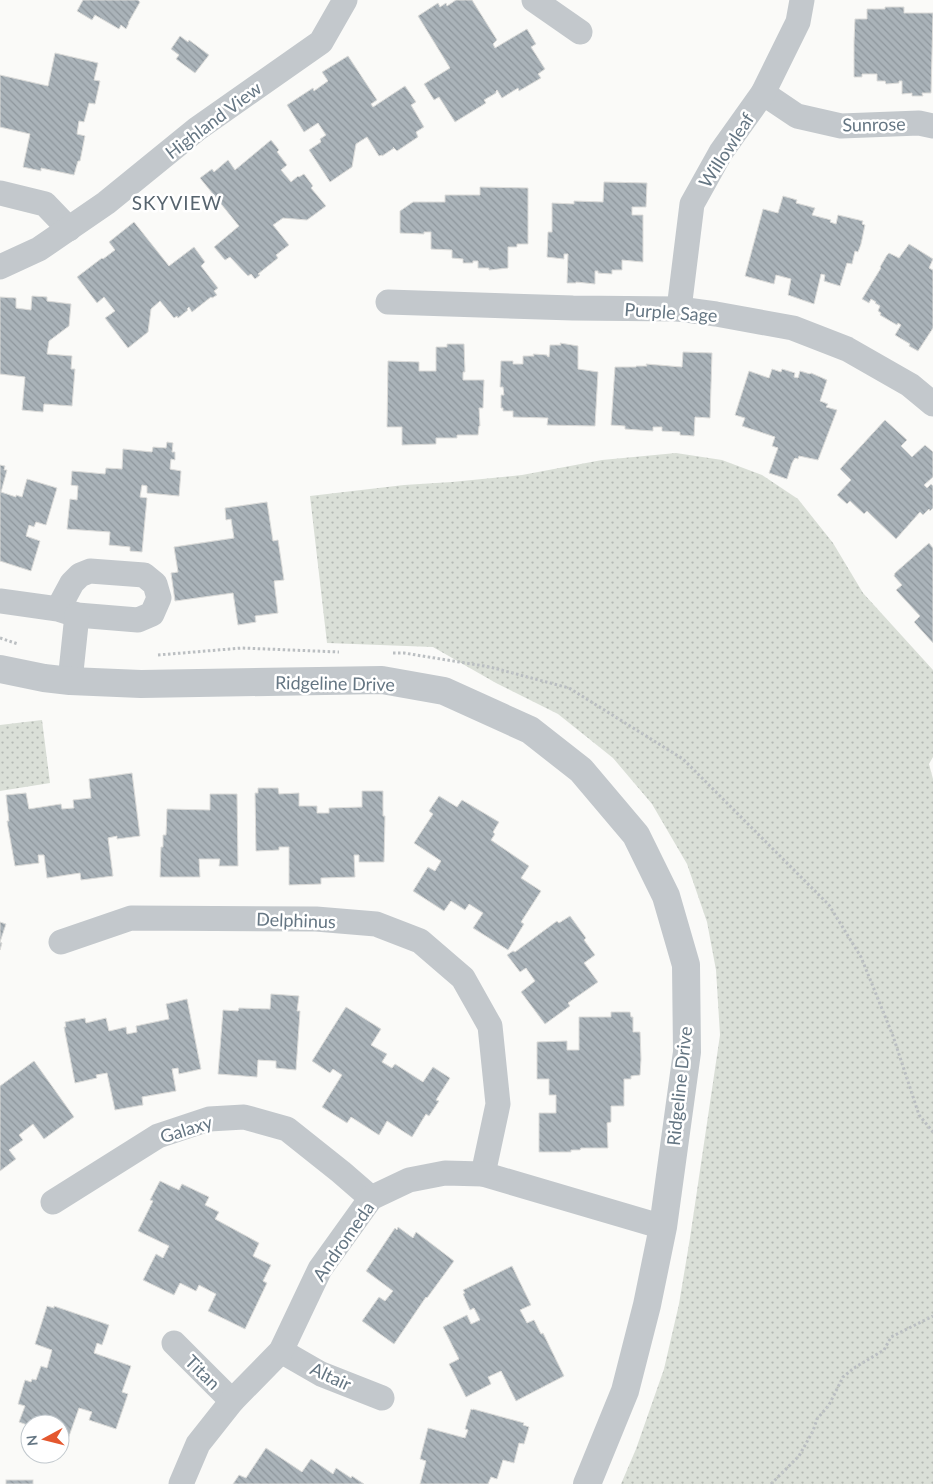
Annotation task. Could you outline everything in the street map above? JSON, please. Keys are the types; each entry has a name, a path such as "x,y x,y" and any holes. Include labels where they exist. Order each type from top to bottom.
{"street":[{"name":"Highland View","path":"0,267 39,249 106,204 197,129 321,42 345,0"},
{"path":"534,0 580,32"},
{"name":"Willowleaf","path":"680,309 692,204 721,152 764,93 798,22 802,0"},
{"name":"Sunrose","path":"764,93 797,116 841,126 919,124 933,126"},
{"path":"0,192 45,204 69,229"},
{"name":"Purple Sage","path":"388,302 573,308 680,309 793,328 847,349 910,385 933,404"},
{"path":"0,601 68,612 70,681"},
{"name":"Ridgeline Drive","path":"0,669 70,681 141,684 382,680 444,691 530,730 582,770 636,834 666,896 686,965 687,1052 662,1227 647,1305 625,1391 587,1484"},
{"name":"Delphinus","path":"61,942 131,918 316,919 376,924 420,941 463,978 490,1026 498,1104 483,1174"},
{"name":"Galaxy","path":"53,1202 158,1136 209,1119 244,1117 288,1129 371,1198"},
{"name":"Andromeda","path":"181,1484 198,1444 232,1401 282,1351 320,1269 371,1198 409,1180 445,1173 483,1174 662,1227"},
{"name":"Titan","path":"174,1343 232,1401"},
{"name":"Altair","path":"282,1351 321,1374 382,1398"}],"path":[{"path":"771,1484 799,1456 813,1431 817,1419 829,1405 843,1377 884,1350 891,1337 933,1316"}],"shaded area":[{"path":"676,453 722,460 762,475 798,499 833,543 863,593 933,670 933,757 929,764 933,779 933,1484 621,1484 636,1449 664,1369 679,1304 720,1035 716,970 707,922 687,864 652,804 613,758 558,714 496,683 433,647 327,643 310,496 404,485 522,475 602,460"},
{"path":"42,720 50,783 0,791 0,725"}],"building":[{"path":"83,0 138,0 140,2 126,29 121,25 119,29 95,15 92,20 77,11"},
{"path":"456,0 472,0 497,40 493,44 495,48 527,29 536,44 531,47 545,69 538,74 541,78 519,91 518,88 502,98 497,90 496,93 484,100 486,103 455,122 439,97 434,100 424,84 450,68 418,16 438,3 440,7 446,3 447,6"},
{"path":"885,7 904,7 904,13 933,13 931,93 922,93 923,96 912,96 912,93 902,94 902,81 886,84 885,81 877,81 877,74 862,74 862,77 854,77 855,19 867,19 867,9 885,9"},
{"path":"180,36 188,42 189,40 209,55 195,73 176,59 179,55 171,49"},
{"path":"55,53 98,63 94,80 100,81 95,104 89,103 84,122 79,121 77,134 85,136 80,161 78,161 74,175 41,168 41,171 23,167 30,134 0,127 0,75 48,86"},
{"path":"348,56 377,100 371,104 373,107 405,86 416,102 411,105 424,127 416,132 418,137 397,151 394,148 379,156 367,137 356,144 352,167 330,182 309,150 321,142 320,139 326,135 318,123 304,132 287,105 313,88 314,91 328,81 322,72"},
{"path":"271,140 287,165 281,170 291,182 304,174 313,186 311,188 326,206 307,220 283,218 273,225 289,245 276,255 278,258 258,274 260,275 255,279 251,274 248,276 230,257 225,260 214,247 239,226 200,178 212,169 214,172 228,160 235,170"},
{"path":"604,182 647,183 646,207 632,207 632,215 643,215 643,262 622,260 622,270 612,270 612,274 595,271 595,284 567,283 568,254 564,254 564,259 547,257 548,232 552,232 552,203 574,204 574,201 603,202"},
{"path":"480,187 528,188 528,244 517,244 517,247 508,247 508,268 489,270 489,268 478,268 478,261 463,263 463,259 452,258 452,250 431,249 431,232 424,232 424,234 400,233 400,211 413,202 445,202 445,195 480,195"},
{"path":"783,196 797,200 796,203 815,208 812,215 831,220 830,222 836,224 838,215 863,221 862,224 865,225 858,252 855,251 852,264 847,263 840,286 824,281 825,275 821,274 814,304 788,295 791,279 776,275 774,284 745,276 763,209 778,213"},
{"path":"134,222 169,266 194,247 205,262 201,266 218,288 214,291 217,295 211,297 192,312 189,307 178,318 177,316 174,318 160,301 151,309 148,332 128,348 105,318 115,311 104,297 97,303 77,277 115,250 109,242"},
{"path":"909,244 933,259 929,268 933,270 933,328 918,351 895,335 901,325 898,323 897,325 880,315 881,313 878,311 880,306 876,302 871,299 869,303 862,299 887,255 889,253 899,258"},
{"path":"32,296 47,297 47,301 71,304 69,326 49,341 47,354 72,356 71,369 75,369 72,406 44,404 43,412 22,410 25,377 0,374 0,297 16,298 16,308 31,310"},
{"path":"560,343 578,346 578,369 598,372 595,426 547,425 548,418 513,417 513,411 503,411 503,408 501,408 501,395 504,395 503,387 500,387 501,361 513,361 513,364 523,364 523,356 534,356 533,354 547,355 549,357 550,345 561,345"},
{"path":"447,344 464,344 465,372 463,372 463,380 484,380 483,408 479,408 480,426 478,435 436,438 436,444 402,445 402,427 387,427 388,361 419,362 419,371 436,371 436,347 447,347"},
{"path":"683,352 712,353 710,418 695,417 694,436 680,435 680,432 662,431 662,427 653,427 653,431 625,429 625,426 611,425 615,367 647,366 646,364 682,367"},
{"path":"772,369 781,372 782,369 795,373 794,377 798,378 800,371 811,373 827,380 820,401 828,404 826,407 837,410 818,460 799,456 798,459 795,458 787,479 769,473 778,448 772,446 775,437 742,426 745,418 735,415 749,371 769,378"},
{"path":"885,420 907,440 901,446 912,457 925,445 933,452 933,477 924,485 927,488 931,484 933,486 933,508 923,515 920,512 896,539 867,511 864,514 850,501 847,504 837,495 851,480 840,469"},
{"path":"167,442 173,443 172,452 175,452 175,460 171,459 170,469 181,471 179,496 147,493 147,486 142,485 140,497 147,498 142,552 130,551 130,547 109,545 110,532 67,529 70,499 77,500 78,486 71,485 72,471 105,474 106,468 122,469 123,449 152,452 153,447 166,448"},
{"path":"0,465 5,466 4,470 7,470 1,492 22,497 27,479 57,488 46,525 36,522 34,527 29,525 26,536 40,541 31,571 0,561"},
{"path":"267,502 273,541 278,540 284,580 274,581 278,613 255,616 256,622 238,625 233,593 175,601 171,573 178,572 174,547 234,538 231,519 226,520 225,508"},
{"path":"929,543 933,548 933,643 914,622 920,616 896,590 902,585 894,576"},
{"path":"132,773 140,836 117,839 117,836 108,838 113,876 81,880 80,873 47,878 44,855 38,855 39,863 15,866 7,821 9,821 6,795 26,793 29,809 61,804 62,809 74,808 73,800 91,798 89,779"},
{"path":"258,788 278,788 279,794 299,793 299,806 317,806 317,813 329,813 329,808 362,807 362,791 383,791 383,816 385,816 384,862 359,862 359,855 354,855 355,877 321,878 321,884 289,885 289,847 279,847 279,850 256,851 255,793 258,793"},
{"path":"210,794 237,794 238,866 219,866 220,859 199,859 200,877 160,877 161,847 163,847 163,835 166,835 167,809 210,810"},
{"path":"439,796 457,807 462,800 499,822 491,840 529,866 521,878 541,891 521,922 524,924 508,950 473,928 483,913 469,904 465,910 451,901 444,911 413,891 428,867 435,871 441,861 414,843 433,814 429,811"},
{"path":"570,916 586,938 584,940 595,955 584,963 598,982 568,1003 570,1006 545,1024 521,992 535,981 526,968 520,972 507,955 513,951 515,952 557,921 559,923"},
{"path":"0,922 6,924 0,942"},
{"path":"271,994 299,996 297,1011 300,1011 296,1070 276,1068 276,1061 258,1060 257,1077 218,1074 223,1010 238,1011 239,1008 270,1009"},
{"path":"187,999 201,1069 179,1074 178,1068 172,1069 176,1091 142,1097 143,1105 115,1110 107,1073 96,1075 97,1078 75,1083 64,1027 66,1027 65,1022 85,1018 86,1023 106,1018 109,1031 126,1027 127,1034 137,1032 136,1026 169,1019 166,1004"},
{"path":"346,1007 381,1029 371,1045 387,1054 382,1062 392,1068 395,1064 423,1082 433,1067 450,1078 436,1100 439,1101 429,1116 426,1114 412,1137 387,1121 379,1135 351,1117 347,1123 322,1107 342,1075 333,1069 330,1073 312,1061"},
{"path":"611,1012 630,1012 631,1017 633,1017 633,1032 640,1032 641,1059 640,1075 631,1076 631,1079 624,1079 624,1106 611,1106 611,1122 607,1123 608,1148 581,1148 580,1150 571,1150 571,1152 539,1152 539,1113 556,1113 556,1095 549,1095 549,1079 537,1079 537,1042 567,1041 567,1050 579,1050 579,1017 611,1017"},
{"path":"34,1061 74,1117 44,1139 33,1124 19,1135 23,1140 9,1150 16,1159 0,1171 0,1086"},
{"path":"160,1181 179,1190 182,1184 209,1197 205,1205 219,1212 215,1219 259,1243 253,1256 271,1265 263,1281 267,1283 245,1329 208,1311 216,1294 199,1285 196,1291 180,1283 174,1295 143,1280 156,1254 163,1258 169,1246 138,1231 153,1201 150,1200"},
{"path":"398,1227 413,1238 416,1232 454,1261 426,1297 394,1344 362,1321 379,1297 385,1301 393,1291 366,1271 395,1228 397,1230"},
{"path":"512,1266 531,1305 520,1310 527,1323 534,1320 541,1334 543,1333 564,1376 516,1401 501,1371 488,1377 491,1384 466,1397 449,1364 459,1359 443,1327 467,1315 471,1324 480,1320 474,1308 470,1310 463,1290"},
{"path":"47,1306 54,1308 54,1306 109,1325 102,1345 97,1343 94,1353 131,1366 122,1392 128,1394 116,1429 89,1420 92,1412 79,1408 70,1433 70,1414 22,1414 25,1406 18,1404 25,1380 31,1382 32,1379 36,1380 41,1366 47,1368 52,1350 35,1344"},
{"path":"471,1409 524,1423 523,1425 529,1427 524,1444 519,1443 514,1463 503,1460 497,1479 491,1477 488,1484 420,1484 426,1461 420,1459 428,1428 465,1438 468,1430 465,1429"},
{"path":"266,1448 302,1472 311,1459 333,1474 336,1468 364,1484 233,1484 239,1475 246,1478"},
{"path":"6,1480 33,1480 33,1484 6,1484"}],"district":[{"name":"SKYVIEW","path":"177,202"}]}
